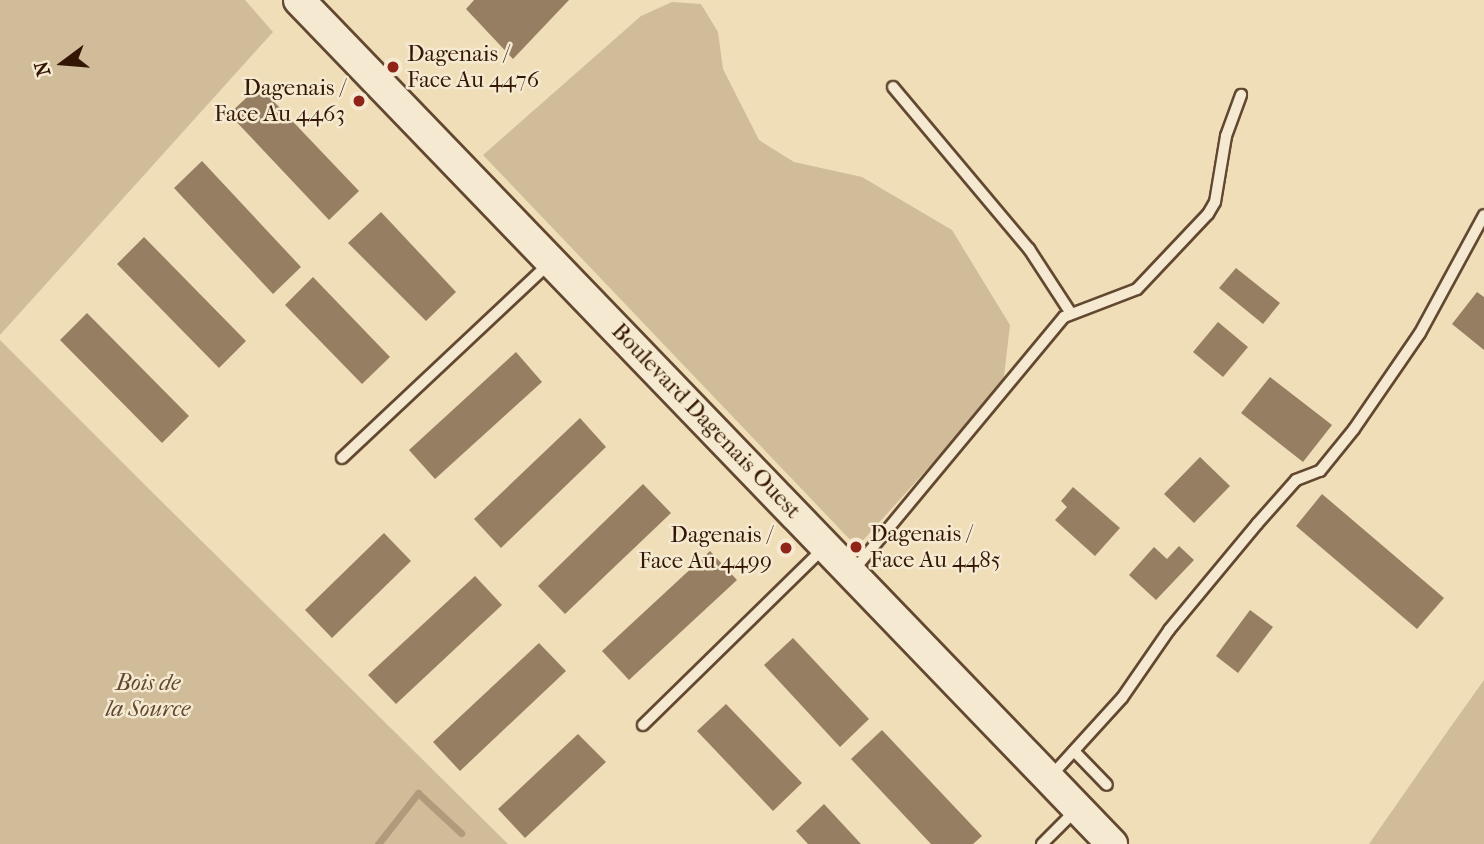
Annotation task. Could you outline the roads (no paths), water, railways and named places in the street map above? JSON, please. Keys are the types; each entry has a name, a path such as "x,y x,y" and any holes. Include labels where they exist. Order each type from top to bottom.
{"main road":[{"name":"Boulevard Dagenais Ouest","path":"299,0 1112,844"}],"lane":[{"path":"893,87 1028,249 1070,312"},
{"path":"852,572 1070,312 1102,305 1137,289 1208,214 1215,202 1226,136 1241,95"},
{"path":"1048,779 1122,698 1169,630 1265,515 1296,480 1320,471 1354,429 1420,333 1484,215"},
{"path":"342,458 552,261"},
{"path":"643,725 826,546"},
{"path":"1074,751 1107,785"},
{"path":"1042,844 1077,809"}],"waterway":[{"path":"378,844 418,793 461,833"}],"place":[{"name":"Dagenais / Face Au 4476","path":"393,67"},
{"name":"Dagenais / Face Au 4463","path":"359,101"},
{"name":"Dagenais / Face Au 4485","path":"856,547"},
{"name":"Dagenais / Face Au 4499","path":"786,548"}],"park label":[{"name":"Bois de la Source","path":"148,696"}]}
